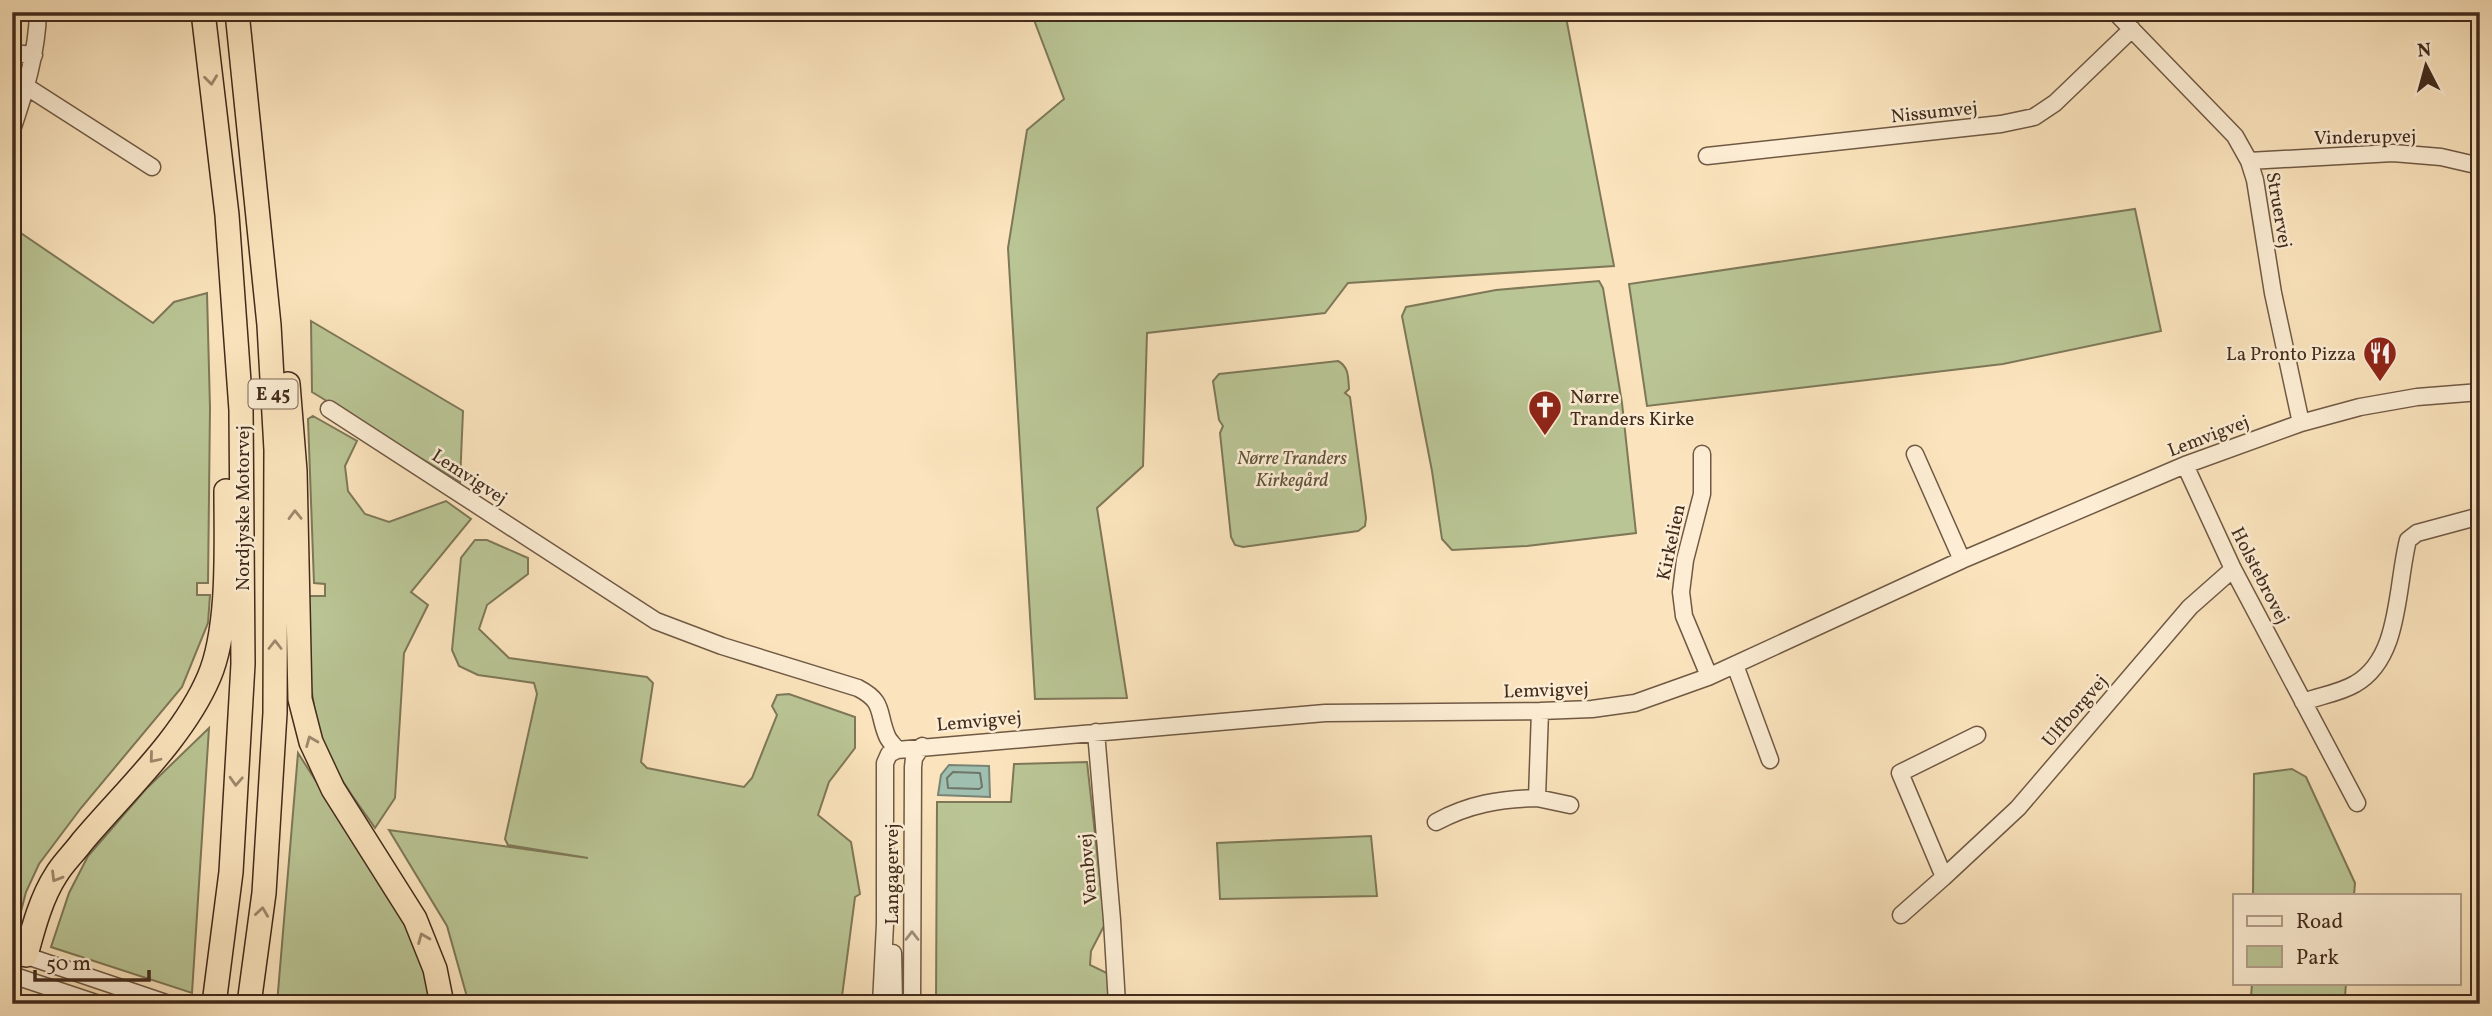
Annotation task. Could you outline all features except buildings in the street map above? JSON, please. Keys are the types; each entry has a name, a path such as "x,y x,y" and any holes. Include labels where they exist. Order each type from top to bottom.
{"highway":[{"name":"Nordjyske Motorvej","path":"203,12 227,215 241,410 243,664 231,872 214,1004"},
{"name":"Nordjyske Motorvej","path":"237,12 269,325 276,450 275,713 264,893 249,1004"},
{"path":"245,77 283,325 295,471 299,688 305,724 333,789 415,919 435,969 442,1004"},
{"path":"18,965 55,876 184,720 209,677 220,640 226,523 227,215"}],"street":[{"path":"12,130 27,87 34,55 38,12"},
{"name":"Struervej","path":"2115,12 2235,136 2249,161 2301,423"},
{"name":"Nissumvej","path":"1707,156 2001,124 2034,117 2055,103 2132,29"},
{"path":"12,53 34,55"},
{"path":"27,87 152,167"},
{"name":"Vinderupvej","path":"2249,161 2393,153 2441,157 2480,166"},
{"name":"Lemvigvej","path":"329,409 656,621 722,646 846,684 872,695 883,715 887,737 897,750 1325,713 1540,711 1592,709 1635,703 1735,665 1962,560 2185,466 2301,423 2360,407 2417,397 2480,392"},
{"name":"Kirkelien","path":"1702,454 1702,494 1681,580 1681,603 1694,644 1709,676"},
{"path":"1915,454 1962,560"},
{"name":"Holstebrovej","path":"2185,466 2234,569 2357,803"},
{"path":"2303,702 2354,685 2372,671 2383,656 2390,636 2408,540 2417,533 2480,516"},
{"name":"Ulfborgvej","path":"1901,915 2018,808 2190,607 2234,569"},
{"path":"1735,665 1770,760"},
{"path":"1537,798 1540,711"},
{"name":"Vembvej","path":"1096,732 1117,1004"},
{"path":"1944,877 1900,773 1977,735"},
{"name":"Langagervej","path":"912,1004 913,767 914,758 922,746"},
{"name":"Langagervej","path":"881,1004 885,923 885,764 889,754 897,750"},
{"path":"1436,822 1478,804 1504,799 1537,798 1570,805"},
{"name":"Langagervej","path":"885,923 893,955 894,1004"},
{"path":"18,965 163,1002"},
{"path":"18,965 99,1004"}],"green space":[{"path":"1031,12 1565,12 1614,266 1348,283 1325,313 1147,333 1143,466 1097,508 1127,698 1035,699 1008,248 1027,130 1064,99"},
{"path":"2135,209 2161,331 2003,364 1647,406 1629,284"},
{"path":"12,227 153,323 174,302 207,293 210,408 208,583 197,583 197,595 210,595 208,623 182,687 81,808 39,864 26,892 18,923 12,932"},
{"path":"1599,281 1603,288 1622,403 1636,533 1527,546 1452,550 1442,539 1432,471 1402,316 1406,307 1496,290"},
{"path":"311,321 463,411 460,482 312,392"},
{"name":"Nørre Tranders Kirkegård","path":"1338,361 1346,369 1348,376 1349,389 1345,393 1350,397 1365,526 1358,531 1243,547 1235,545 1231,537 1220,433 1223,426 1219,420 1213,381 1219,374"},
{"path":"313,416 357,441 345,466 348,491 365,514 389,522 446,501 471,519 411,592 428,605 404,653 395,798 375,828 331,760 313,700 308,596 325,596 325,584 314,583 308,419"},
{"path":"475,540 487,540 528,558 528,574 487,605 479,629 509,658 647,677 653,683 641,762 647,768 744,787 752,778 777,715 772,706 777,695 789,694 855,717 855,748 829,782 818,815 851,842 860,894 855,897 841,1004 469,1004 447,926 389,830 588,858 508,845 505,839 537,694 534,683 478,675 459,666 452,650 461,558"},
{"path":"209,728 192,993 51,947 69,893 88,856 146,789"},
{"path":"298,753 413,936 433,1004 277,1004"},
{"path":"1087,762 1105,924 1091,951 1090,965 1109,974 1108,1004 936,1004 937,802 1011,802 1014,764"},
{"path":"2292,769 2306,777 2355,883 2354,894 2253,894 2254,774"},
{"path":"1371,836 1377,896 1220,899 1217,843"},
{"path":"2252,984 2346,984 2345,997 2340,1004 2258,1004 2251,997"}],"water":[{"path":"949,765 989,766 990,797 938,795 941,775"}],"place":[{"name":"La Pronto Pizza","path":"2380,383"},
{"name":"Nørre Tranders Kirke","path":"1545,437"}]}
